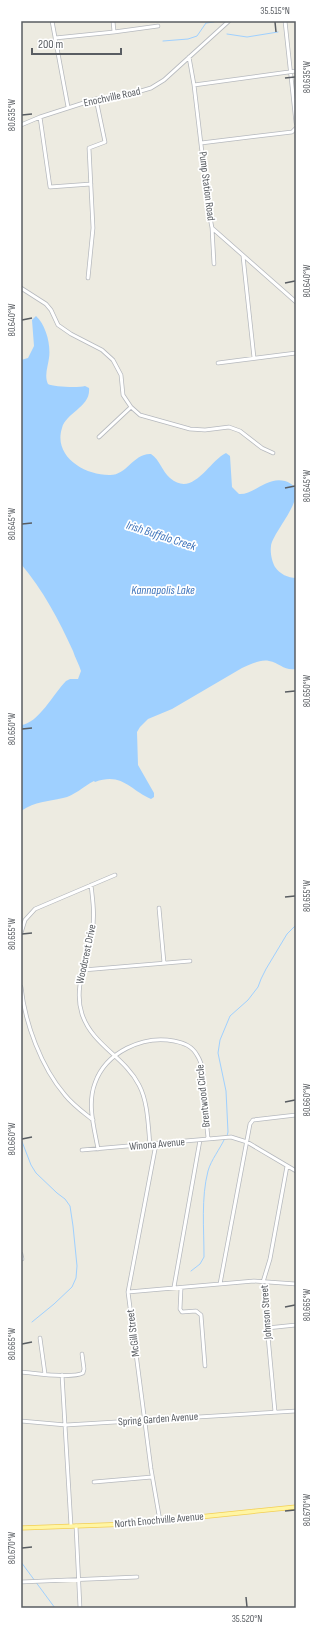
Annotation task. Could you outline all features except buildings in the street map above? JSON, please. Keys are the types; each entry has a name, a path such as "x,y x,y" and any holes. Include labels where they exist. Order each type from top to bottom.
{"main road":[{"name":"North Enochville Avenue","path":"21,1528 160,1521 296,1507"}],"street":[{"path":"52,21 68,107"},
{"path":"113,21 114,32"},
{"name":"Enochville Road","path":"21,125 96,98 134,93 151,88 164,80 229,21"},
{"path":"285,21 296,123"},
{"path":"55,38 158,26"},
{"name":"Pump Station Road","path":"189,57 194,85 212,228 296,302"},
{"path":"194,85 296,71"},
{"path":"88,278 93,228 90,148 104,142 96,98"},
{"path":"40,117 50,187 91,184"},
{"path":"201,143 292,132 296,128"},
{"path":"212,228 214,264"},
{"path":"244,256 254,358"},
{"path":"21,288 46,304 51,310 58,325 71,334 102,350 113,360 121,375 123,395 131,407 140,415 190,429 205,430 230,427 240,431 262,448 273,453"},
{"path":"218,363 296,353"},
{"path":"99,437 131,407"},
{"path":"21,933 25,920 35,909 115,875"},
{"name":"Woodcrest Drive","path":"91,885 94,919 92,934 79,985 79,1000 82,1014 97,1040 130,1072 139,1085 145,1102 150,1145"},
{"path":"159,908 164,963"},
{"path":"83,970 190,961"},
{"path":"21,987 26,1019 39,1051 50,1072 65,1095 93,1120"},
{"name":"Brentwood Circle","path":"98,1149 91,1104 95,1084 101,1071 115,1056 146,1041 171,1041 192,1047 201,1064 208,1138"},
{"path":"220,1284 250,1124 253,1120 296,1115"},
{"name":"Winona Avenue","path":"82,1150 231,1137 247,1142 296,1171"},
{"path":"174,1287 200,1140"},
{"name":"McGill Street","path":"156,1144 128,1292 144,1420 160,1521"},
{"name":"Johnson Street","path":"275,1412 263,1282 270,1259 287,1166"},
{"path":"21,1254 22,1259"},
{"path":"128,1292 220,1284 263,1282 296,1284"},
{"path":"180,1288 180,1309 182,1312 196,1311 201,1314 205,1366"},
{"path":"267,1328 296,1325"},
{"path":"40,1338 45,1374"},
{"path":"21,1372 76,1376 83,1373 84,1369 82,1354"},
{"path":"62,1375 71,1526"},
{"name":"Spring Garden Avenue","path":"21,1421 66,1425 296,1411"},
{"path":"94,1482 152,1477"},
{"path":"76,1526 80,1608"},
{"path":"21,1582 137,1577"}],"water":[{"name":"Kannapolis Lake","path":"36,316 43,325 48,341 49,358 46,374 48,384 66,387 85,386 89,388 89,395 86,400 64,422 60,438 66,455 81,468 99,474 115,474 121,472 139,457 151,454 157,459 170,478 178,483 186,484 200,476 219,457 226,453 230,456 232,487 239,494 245,494 266,483 278,480 285,481 293,486 296,493 290,511 273,539 271,554 274,565 279,572 296,578 296,669 288,669 269,661 255,663 242,668 172,709 148,719 137,732 138,765 154,793 154,797 151,799 125,783 112,779 104,779 94,781 67,797 37,804 21,811 21,725 34,719 40,714 61,686 70,679 78,679 81,671 68,639 50,606 21,564 21,360 28,358 34,346 32,320"}],"waterway":[{"path":"163,41 188,39 197,36 206,23 214,22"},
{"path":"227,34 247,37 278,32"},
{"path":"227,1136 226,1091 218,1053 220,1040 230,1016 248,1000 258,987 266,969 287,934 296,925"},
{"path":"191,1271 200,1264 204,1257 204,1192 209,1167 225,1138"},
{"path":"21,1139 31,1165 36,1173 65,1199 70,1206 77,1266 76,1278 72,1287 32,1322"},
{"path":"21,1562 55,1608"}],"water label":[{"name":"Irish Buffalo Creek","path":"161,536"}]}
